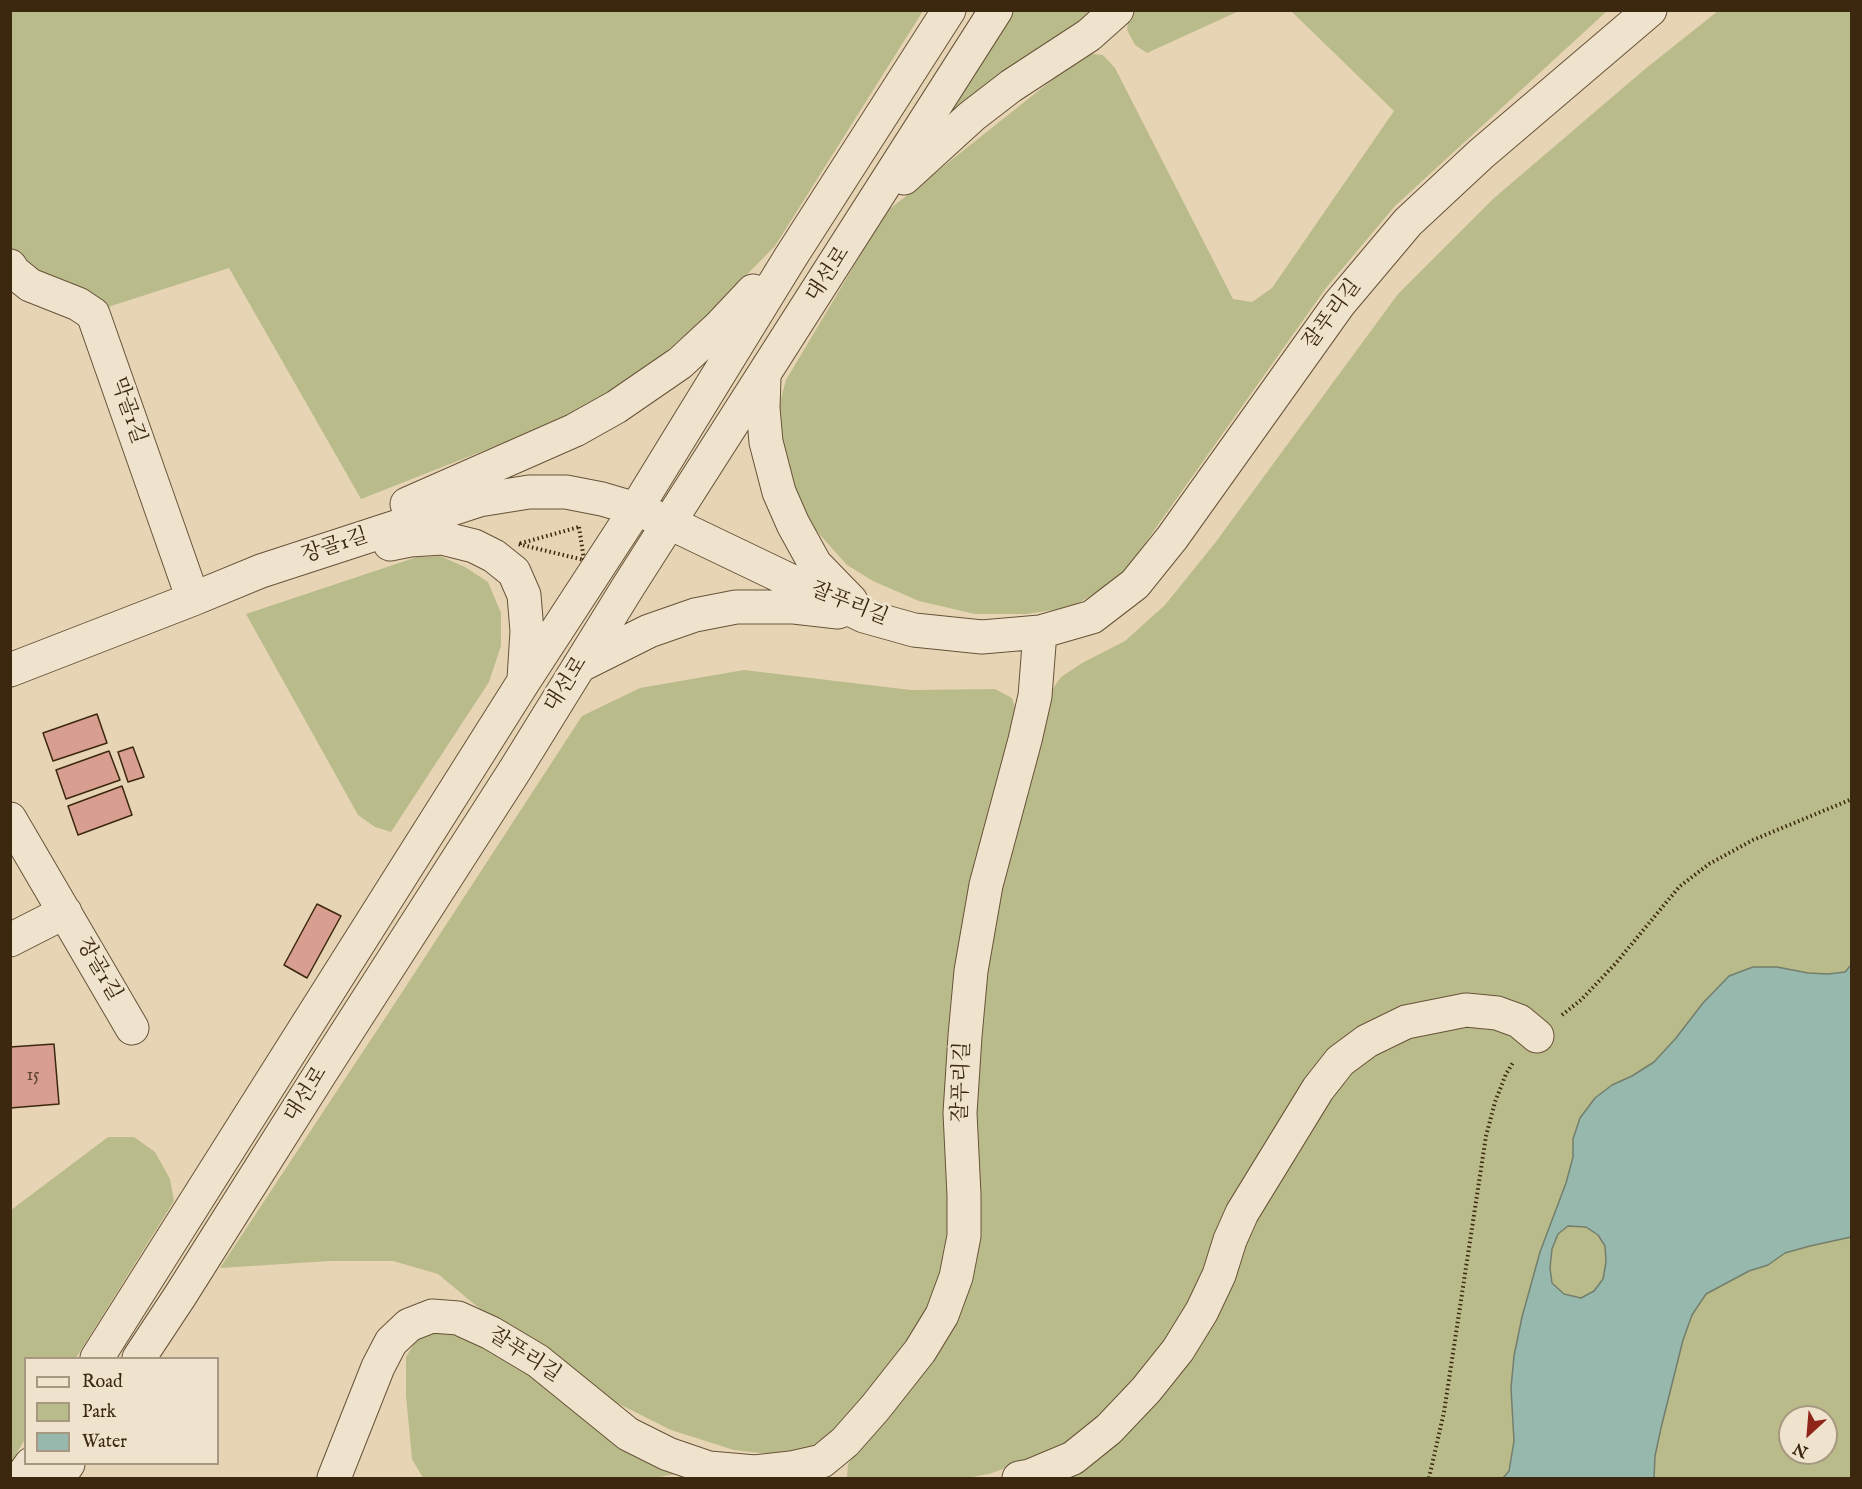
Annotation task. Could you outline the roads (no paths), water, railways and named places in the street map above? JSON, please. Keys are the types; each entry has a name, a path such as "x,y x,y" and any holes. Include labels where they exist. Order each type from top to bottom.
{"street":[{"name":"대선로","path":"98,1357 524,681 636,508 790,258 949,10"},
{"name":"대선로","path":"140,1357 996,10"},
{"path":"868,212 972,116 1011,86 1089,34 1117,10"},
{"name":"잘푸리길","path":"670,523 864,615 914,630 982,637 1040,632 1092,617 1135,584 1172,538 1339,304 1408,222 1481,154 1650,10"},
{"path":"261,571 575,430 616,407 680,363 790,258"},
{"name":"막골1길","path":"10,266 30,285 78,304 93,314 193,599"},
{"path":"764,377 763,408 766,442 779,492 815,564 864,615"},
{"name":"장골1길","path":"10,670 261,571 489,498 529,492 566,492 636,508 670,523"},
{"path":"261,571 410,540 442,538 474,546 494,556 514,572 524,595 527,631 524,681"},
{"path":"579,666 649,631 695,615 736,607 794,607 864,615"},
{"name":"잘푸리길","path":"334,1479 378,1367 391,1342 409,1325 432,1316 459,1318 500,1338 538,1360 628,1434 668,1454 709,1468 800,1473 822,1461 846,1442 920,1351 942,1315 956,1277 964,1236 960,1113 964,1036 971,970 986,885 1035,696 1040,632"},
{"name":"장골1길","path":"10,819 132,1028"},
{"path":"10,940 65,912"},
{"path":"1019,1479 1073,1458 1109,1429 1146,1390 1178,1350 1202,1311 1219,1275 1230,1240 1242,1213 1318,1089 1340,1061 1367,1041 1406,1022 1466,1010 1497,1013 1519,1021 1537,1036"},
{"path":"21,1479 30,1465"},
{"path":"58,1479 67,1465"}],"water":[{"path":"1851,965 1851,1237 1785,1253 1768,1265 1749,1271 1706,1294 1692,1315 1683,1340 1655,1456 1654,1478 1503,1478 1509,1471 1514,1441 1511,1388 1514,1356 1522,1317 1540,1252 1566,1183 1573,1157 1573,1139 1580,1118 1595,1098 1612,1085 1654,1062 1703,1003 1729,976 1753,967 1777,967 1808,973 1845,972","holes":["1568,1226 1586,1227 1598,1235 1605,1246 1606,1262 1603,1279 1594,1291 1581,1298 1564,1294 1552,1283 1550,1268 1552,1249 1558,1234"]}]}
